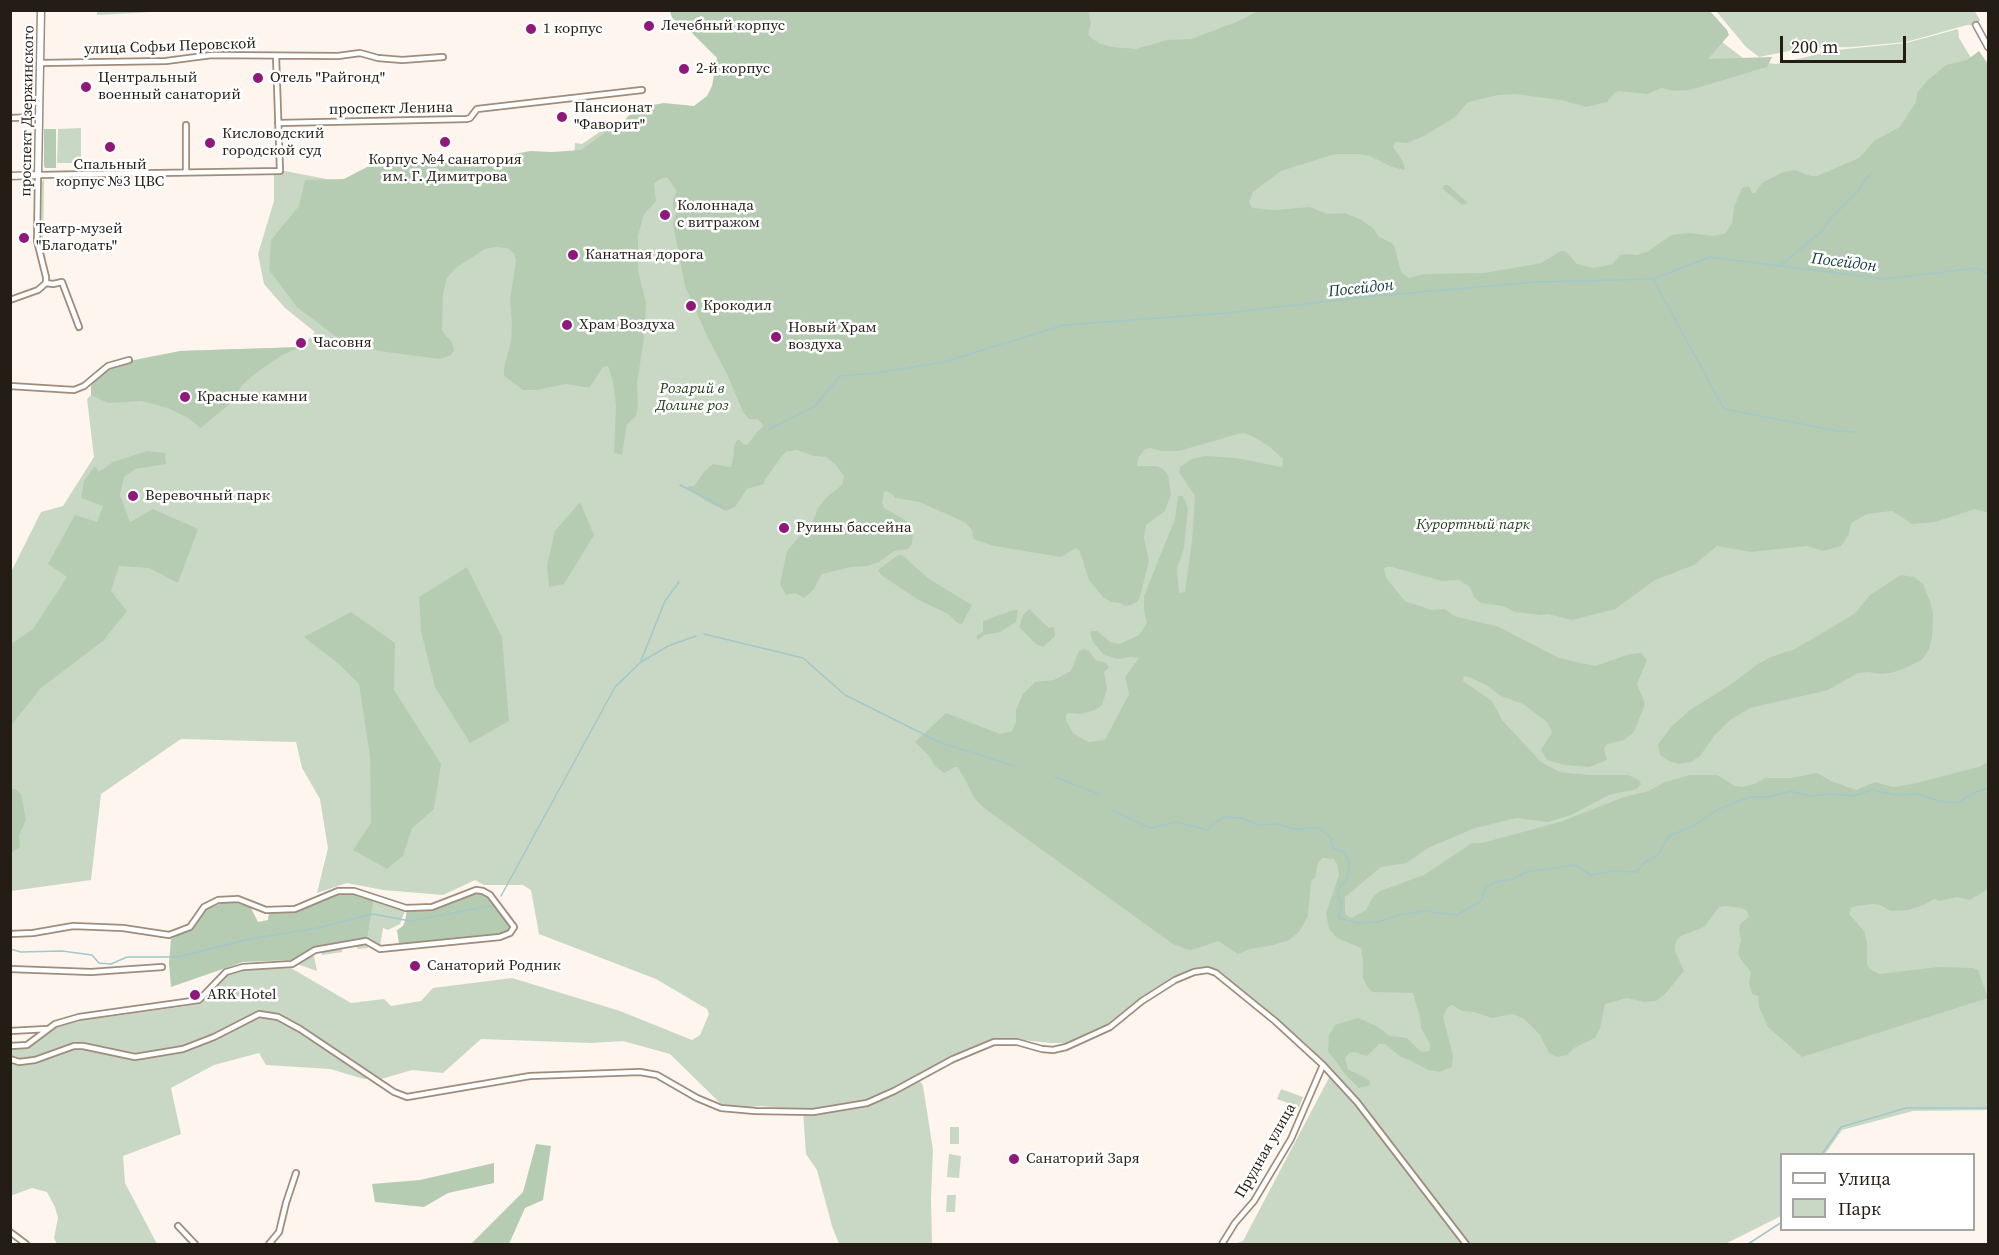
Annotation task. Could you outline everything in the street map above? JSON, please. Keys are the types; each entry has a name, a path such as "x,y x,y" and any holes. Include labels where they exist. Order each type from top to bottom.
{"main road":[{"name":"проспект Дзержинского","path":"38,175 41,10"},
{"path":"10,176 38,175"}],"street":[{"path":"1976,25 1989,47"},
{"name":"улица Софьи Перовской","path":"40,63 166,61 212,55 338,56 360,52 378,58 402,60 443,57"},
{"path":"38,175 280,171 276,56"},
{"name":"проспект Ленина","path":"279,123 467,119 477,108 499,108 642,90"},
{"path":"10,118 39,117"},
{"path":"186,125 186,172"},
{"name":"проспект Дзержинского","path":"38,175 37,241 46,283"},
{"path":"10,300 38,290 46,283 62,282 79,327"},
{"path":"10,386 74,390 84,386 108,366 129,360"},
{"path":"10,934 33,933 73,926 123,928 169,935 190,927 204,907 218,900 238,899 266,910 295,909 338,891 354,891 406,908 432,907 476,890 483,891 490,895 514,927 510,933 500,937 380,949 366,941 315,950 292,964 243,967 226,972 199,1000 79,1017 55,1024 27,1045 10,1046"},
{"path":"10,969 91,972 162,967"},
{"path":"10,1059 19,1062 35,1060 74,1046 135,1057 183,1049 214,1037 259,1014 278,1017 300,1029 393,1092 407,1097 530,1076 640,1072 657,1075 697,1098 721,1107 755,1111 813,1112 867,1103 894,1092 953,1059 994,1042 1017,1042 1053,1050 1066,1047 1110,1027 1142,1001 1175,980 1202,970 1216,973 1296,1038 1323,1065 1357,1102 1466,1245"},
{"path":"10,1031 47,1029"},
{"name":"Прудная улица","path":"1222,1245 1235,1222 1254,1201 1290,1139 1323,1065"},
{"path":"269,1245 279,1232 296,1173"},
{"path":"178,1226 195,1245"},
{"path":"10,1232 26,1245"}],"green space":[{"name":"Курортный парк","path":"955,10 1694,11 1722,42 1747,61 1776,64 1836,50 1906,43 1958,29 1959,38 1988,86 1988,1110 1913,1111 1842,1130 1826,1153 1780,1153 1780,1216 1725,1244 1233,1244 1243,1241 1332,1072 1304,1042 1216,970 1208,968 1196,969 1156,988 1108,1024 1082,1037 1065,1043 1006,1038 991,1040 972,1047 917,1076 923,1086 933,1150 932,1244 839,1244 817,1170 806,1154 803,1110 761,1106 744,1108 721,1104 670,1054 623,1041 591,1043 481,1039 443,1073 412,1070 381,1079 364,1079 330,1069 266,1065 259,1053 214,1065 171,1088 181,1134 123,1156 125,1183 157,1244 57,1244 54,1238 58,1218 47,1192 32,1188 10,1196 11,1049 28,1048 56,1027 79,1021 201,1004 217,984 228,975 244,970 291,968 351,1003 384,999 391,1006 421,1001 433,988 512,978 620,1011 692,1040 700,1035 709,1014 707,1009 656,979 539,934 531,890 523,885 484,885 475,880 443,895 383,890 347,883 317,893 328,848 320,799 302,768 296,742 181,739 101,794 91,880 11,891 11,572 41,512 63,506 94,457 87,399 91,395 91,386 180,351 302,347 315,332 285,308 264,284 258,254 274,201 274,173 285,171 357,185 574,159 575,143 582,144 607,127 683,121"},
{"path":"1709,10 1729,35 1708,59 1772,57 1767,67 1690,90 1673,91 1662,88 1647,94 1619,91 1614,93 1607,102 1586,107 1561,100 1515,94 1498,95 1473,101 1467,103 1455,117 1424,136 1407,143 1395,142 1393,147 1402,160 1404,170 1370,156 1335,154 1281,171 1253,192 1249,202 1252,208 1274,210 1310,207 1327,214 1344,213 1360,219 1373,228 1379,237 1392,243 1401,272 1409,278 1424,274 1484,273 1530,265 1541,263 1561,251 1566,252 1577,264 1593,268 1613,264 1620,255 1637,255 1649,251 1671,235 1690,233 1714,236 1726,233 1732,223 1734,207 1742,188 1748,186 1752,193 1755,193 1762,183 1783,172 1795,170 1817,176 1859,158 1875,140 1900,127 1916,102 1917,93 1946,65 1967,60 1979,51 1988,64 1988,513 1975,509 1935,522 1912,524 1892,511 1867,514 1851,523 1849,534 1841,546 1823,551 1807,546 1751,552 1717,546 1694,565 1655,580 1615,609 1572,620 1548,614 1515,612 1503,606 1481,603 1474,597 1470,587 1459,580 1442,581 1392,567 1384,569 1386,578 1405,601 1431,610 1445,609 1454,616 1499,627 1559,658 1595,666 1630,654 1641,653 1647,660 1637,684 1645,704 1634,732 1624,740 1607,744 1604,749 1607,760 1589,767 1564,765 1547,760 1541,750 1552,732 1547,722 1523,704 1501,696 1486,685 1464,676 1463,681 1492,701 1502,720 1541,762 1560,772 1628,775 1639,780 1641,784 1637,789 1609,795 1571,815 1548,822 1517,818 1475,828 1428,848 1406,863 1381,867 1345,897 1345,914 1351,918 1366,910 1373,897 1380,891 1424,875 1472,843 1482,843 1560,822 1624,797 1649,791 1665,782 1690,775 1717,775 1735,786 1742,787 1766,778 1791,778 1817,773 1856,790 1875,782 1893,787 1912,784 1979,767 1988,762 1988,889 1970,900 1957,897 1939,901 1934,899 1908,910 1891,911 1873,904 1851,908 1849,914 1864,931 1867,942 1867,963 1873,971 1879,974 1939,967 1973,968 1978,970 1988,998 1802,1057 1768,1027 1759,1007 1758,996 1752,994 1749,983 1751,972 1738,952 1741,941 1740,924 1749,917 1747,911 1742,908 1725,906 1719,907 1704,927 1681,936 1677,940 1675,951 1684,971 1665,994 1656,1001 1644,1002 1627,998 1605,1004 1600,1028 1595,1038 1574,1048 1567,1055 1557,1057 1549,1053 1540,1035 1518,1016 1512,1014 1492,1018 1462,1011 1452,1005 1447,1008 1443,1017 1453,1056 1452,1067 1439,1072 1428,1070 1401,1057 1385,1044 1379,1044 1367,1056 1354,1052 1349,1053 1345,1058 1348,1069 1369,1080 1370,1085 1359,1088 1328,1051 1329,1035 1335,1025 1358,1018 1376,1026 1390,1036 1407,1038 1420,1051 1430,1050 1430,1044 1421,1028 1413,993 1373,992 1363,978 1361,948 1337,938 1329,929 1326,913 1339,875 1334,859 1322,858 1318,863 1315,878 1311,881 1308,916 1299,932 1289,940 1238,954 1218,941 1192,950 1186,949 1173,944 984,808 975,799 958,767 944,773 934,765 930,757 915,742 946,713 1000,734 1012,731 1016,722 1016,710 1023,694 1035,682 1054,680 1071,671 1079,651 1084,649 1089,651 1096,660 1106,663 1109,668 1104,672 1107,689 1102,705 1097,709 1082,714 1066,714 1066,720 1073,733 1083,739 1089,742 1105,740 1129,694 1125,677 1139,658 1118,659 1104,655 1093,642 1091,631 1097,631 1110,642 1120,644 1139,635 1144,628 1147,622 1144,596 1175,519 1178,496 1183,496 1188,509 1184,548 1177,569 1179,593 1185,592 1195,496 1179,472 1180,467 1191,459 1205,456 1236,458 1282,467 1283,459 1254,437 1244,433 1238,434 1179,451 1150,448 1144,450 1138,458 1137,466 1156,466 1163,469 1168,475 1171,494 1165,511 1146,525 1144,538 1149,561 1140,597 1131,605 1125,606 1111,602 1103,597 1089,580 1080,552 1076,548 1061,557 994,546 973,539 972,530 966,523 920,502 895,498 886,491 882,503 884,508 905,520 913,530 912,544 908,549 894,551 879,562 867,566 851,567 822,574 814,589 804,598 795,593 786,595 780,584 787,551 813,521 818,508 827,497 842,485 844,476 826,457 814,456 797,450 786,452 765,479 764,484 747,489 735,507 726,511 686,487 694,486 713,464 731,467 734,446 738,439 745,445 748,444 764,426 758,419 749,419 743,412 685,286 673,224 676,213 673,209 673,200 677,191 667,177 654,184 656,201 644,214 638,236 638,270 646,303 644,338 637,383 636,416 627,424 622,455 614,453 616,405 608,366 603,367 590,387 566,384 523,390 504,376 511,341 510,300 516,261 514,253 507,248 485,249 457,267 447,278 443,294 442,329 452,342 454,350 451,355 440,359 379,351 335,336 297,307 269,270 271,240 299,206 305,180 344,179 367,167 480,161 530,151 581,150 603,134 624,123 627,117 642,107 664,103 694,106 707,96 712,86 717,58 693,34 672,18 670,11 1088,11 1091,23 1088,34 1091,38 1112,47 1136,49 1167,40 1191,39 1239,21 1258,11"},
{"path":"1974,10 1980,20 1976,25 1967,25 1906,42 1853,47 1803,48 1759,57 1746,47 1716,11"},
{"path":"97,11 153,12 97,15"},
{"path":"81,128 81,163 57,163 58,129"},
{"path":"44,129 56,129 56,168 45,168 44,166"},
{"path":"44,179 43,249 46,258 41,249 42,182"},
{"path":"1444,185 1448,185 1468,203 1462,205 1443,189"},
{"path":"302,347 282,355 256,373 242,385 233,401 201,428 188,418 168,408 141,401 108,403 91,395 91,386 101,374 115,365 129,361 180,351"},
{"path":"147,451 165,453 166,464 135,469 124,477 120,495 130,522 153,509 198,529 178,583 149,568 119,566 111,591 127,611 103,641 41,688 13,723 11,731 11,644 33,629 67,577 48,564 75,515 97,522 103,506 81,498 84,481 95,466 99,472 113,462"},
{"path":"580,502 594,535 564,584 549,587 547,565 555,531"},
{"path":"898,555 902,555 929,579 972,605 962,624 948,614 917,599 881,575 878,570"},
{"path":"467,567 502,637 509,721 470,743 435,687 421,631 419,597"},
{"path":"1901,575 1914,577 1923,584 1931,604 1932,638 1929,649 1922,660 1891,673 1858,673 1828,690 1750,708 1730,720 1714,736 1700,756 1691,762 1679,764 1660,755 1658,744 1672,726 1690,710 1758,664 1795,649 1846,619 1855,613 1870,595"},
{"path":"1029,609 1049,628 1054,627 1055,636 1043,647 1036,644 1019,627 1023,615"},
{"path":"1018,610 1016,622 1000,632 984,635 978,640 976,636 983,632 983,621"},
{"path":"351,612 395,643 394,690 441,764 434,809 412,828 403,856 387,869 353,850 371,823 370,756 359,684 339,664 304,637"},
{"path":"11,789 21,794 26,820 19,835 20,847 12,852"},
{"path":"476,892 483,892 490,898 512,927 509,931 499,936 399,944 397,930 403,926 407,909 432,909"},
{"path":"339,893 354,893 374,900 367,940 313,948 293,960 243,962 171,987 169,963 171,939 194,927 207,909 222,903 237,903 251,908 258,922 268,920 269,912 296,911"},
{"path":"374,900 405,911 400,924 388,930 383,928 380,946 367,940"},
{"path":"366,943 368,948 358,949 356,946 342,948 342,952 322,955 321,950"},
{"path":"314,956 317,971 297,964 309,957"},
{"path":"1281,1089 1303,1097 1299,1107 1277,1099"},
{"path":"950,1127 959,1127 959,1144 950,1144"},
{"path":"536,1144 551,1146 543,1200 525,1208 509,1244 471,1244 523,1192"},
{"path":"949,1154 961,1156 959,1178 947,1177"},
{"path":"494,1163 494,1183 448,1193 424,1207 375,1202 372,1184 420,1180"},
{"path":"947,1195 956,1195 955,1212 946,1212"}],"waterway":[{"path":"1780,266 1822,231 1832,217 1860,189 1872,172"},
{"name":"Посейдон","path":"769,429 815,406 840,376 944,362 1064,325 1226,313 1375,296 1536,282 1653,279 1710,257 1886,279 1977,268 1988,274"},
{"path":"1653,279 1724,409 1838,431 1857,432"},
{"path":"680,485 722,507"},
{"path":"641,661 665,601 679,582"},
{"path":"704,634 803,658 845,695 939,742 1014,766"},
{"path":"501,896 615,687 641,662 668,646 696,636"},
{"path":"1055,777 1099,794"},
{"path":"1111,810 1151,828 1176,822 1207,830 1223,817 1240,818 1260,825 1277,824 1294,829 1319,828 1331,838 1333,848 1344,852 1350,863 1347,879 1337,890 1341,904 1339,918 1357,923 1378,922 1399,915 1424,911 1457,915 1481,901 1486,887 1496,882 1513,879 1526,872 1575,865 1591,875 1613,871 1637,872 1645,862 1658,855 1669,836 1695,825 1717,810 1749,797 1770,797 1790,791 1810,796 1831,794 1852,796 1873,790 1895,795 1919,794 1938,801 1957,803 1988,788"},
{"path":"10,949 21,952 62,951 92,955 99,963 111,964 127,957 178,957 250,939 318,928 373,914 410,921 490,906"},
{"path":"1823,1153 1841,1127 1906,1108 1988,1108"},
{"path":"1748,1244 1780,1223"}],"place":[{"name":"Лечебный корпус","path":"649,26"},
{"name":"1 корпус","path":"531,29"},
{"name":"2-й корпус","path":"684,69"},
{"name":"Отель \"Райгонд\"","path":"258,78"},
{"name":"Центральный военный санаторий","path":"86,87"},
{"name":"Пансионат \"Фаворит\"","path":"562,117"},
{"name":"Корпус №4 санатория им. Г. Димитрова","path":"445,142"},
{"name":"Кисловодский городской суд","path":"210,143"},
{"name":"Спальный корпус №3 ЦВС","path":"110,147"},
{"name":"Колоннада с витражом","path":"665,215"},
{"name":"Театр-музей \"Благодать\"","path":"24,238"},
{"name":"Канатная дорога","path":"573,255"},
{"name":"Крокодил","path":"691,306"},
{"name":"Храм Воздуха","path":"567,325"},
{"name":"Новый Храм воздуха","path":"776,337"},
{"name":"Часовня","path":"301,343"},
{"name":"Красные камни","path":"185,397"},
{"name":"Веревочный парк","path":"133,496"},
{"name":"Руины бассейна","path":"784,528"},
{"name":"Санаторий Родник","path":"415,966"},
{"name":"ARK Hotel","path":"195,995"},
{"name":"Санаторий Заря","path":"1014,1159"}],"park label":[{"name":"Розарий в Долине роз","path":"692,398"}]}
